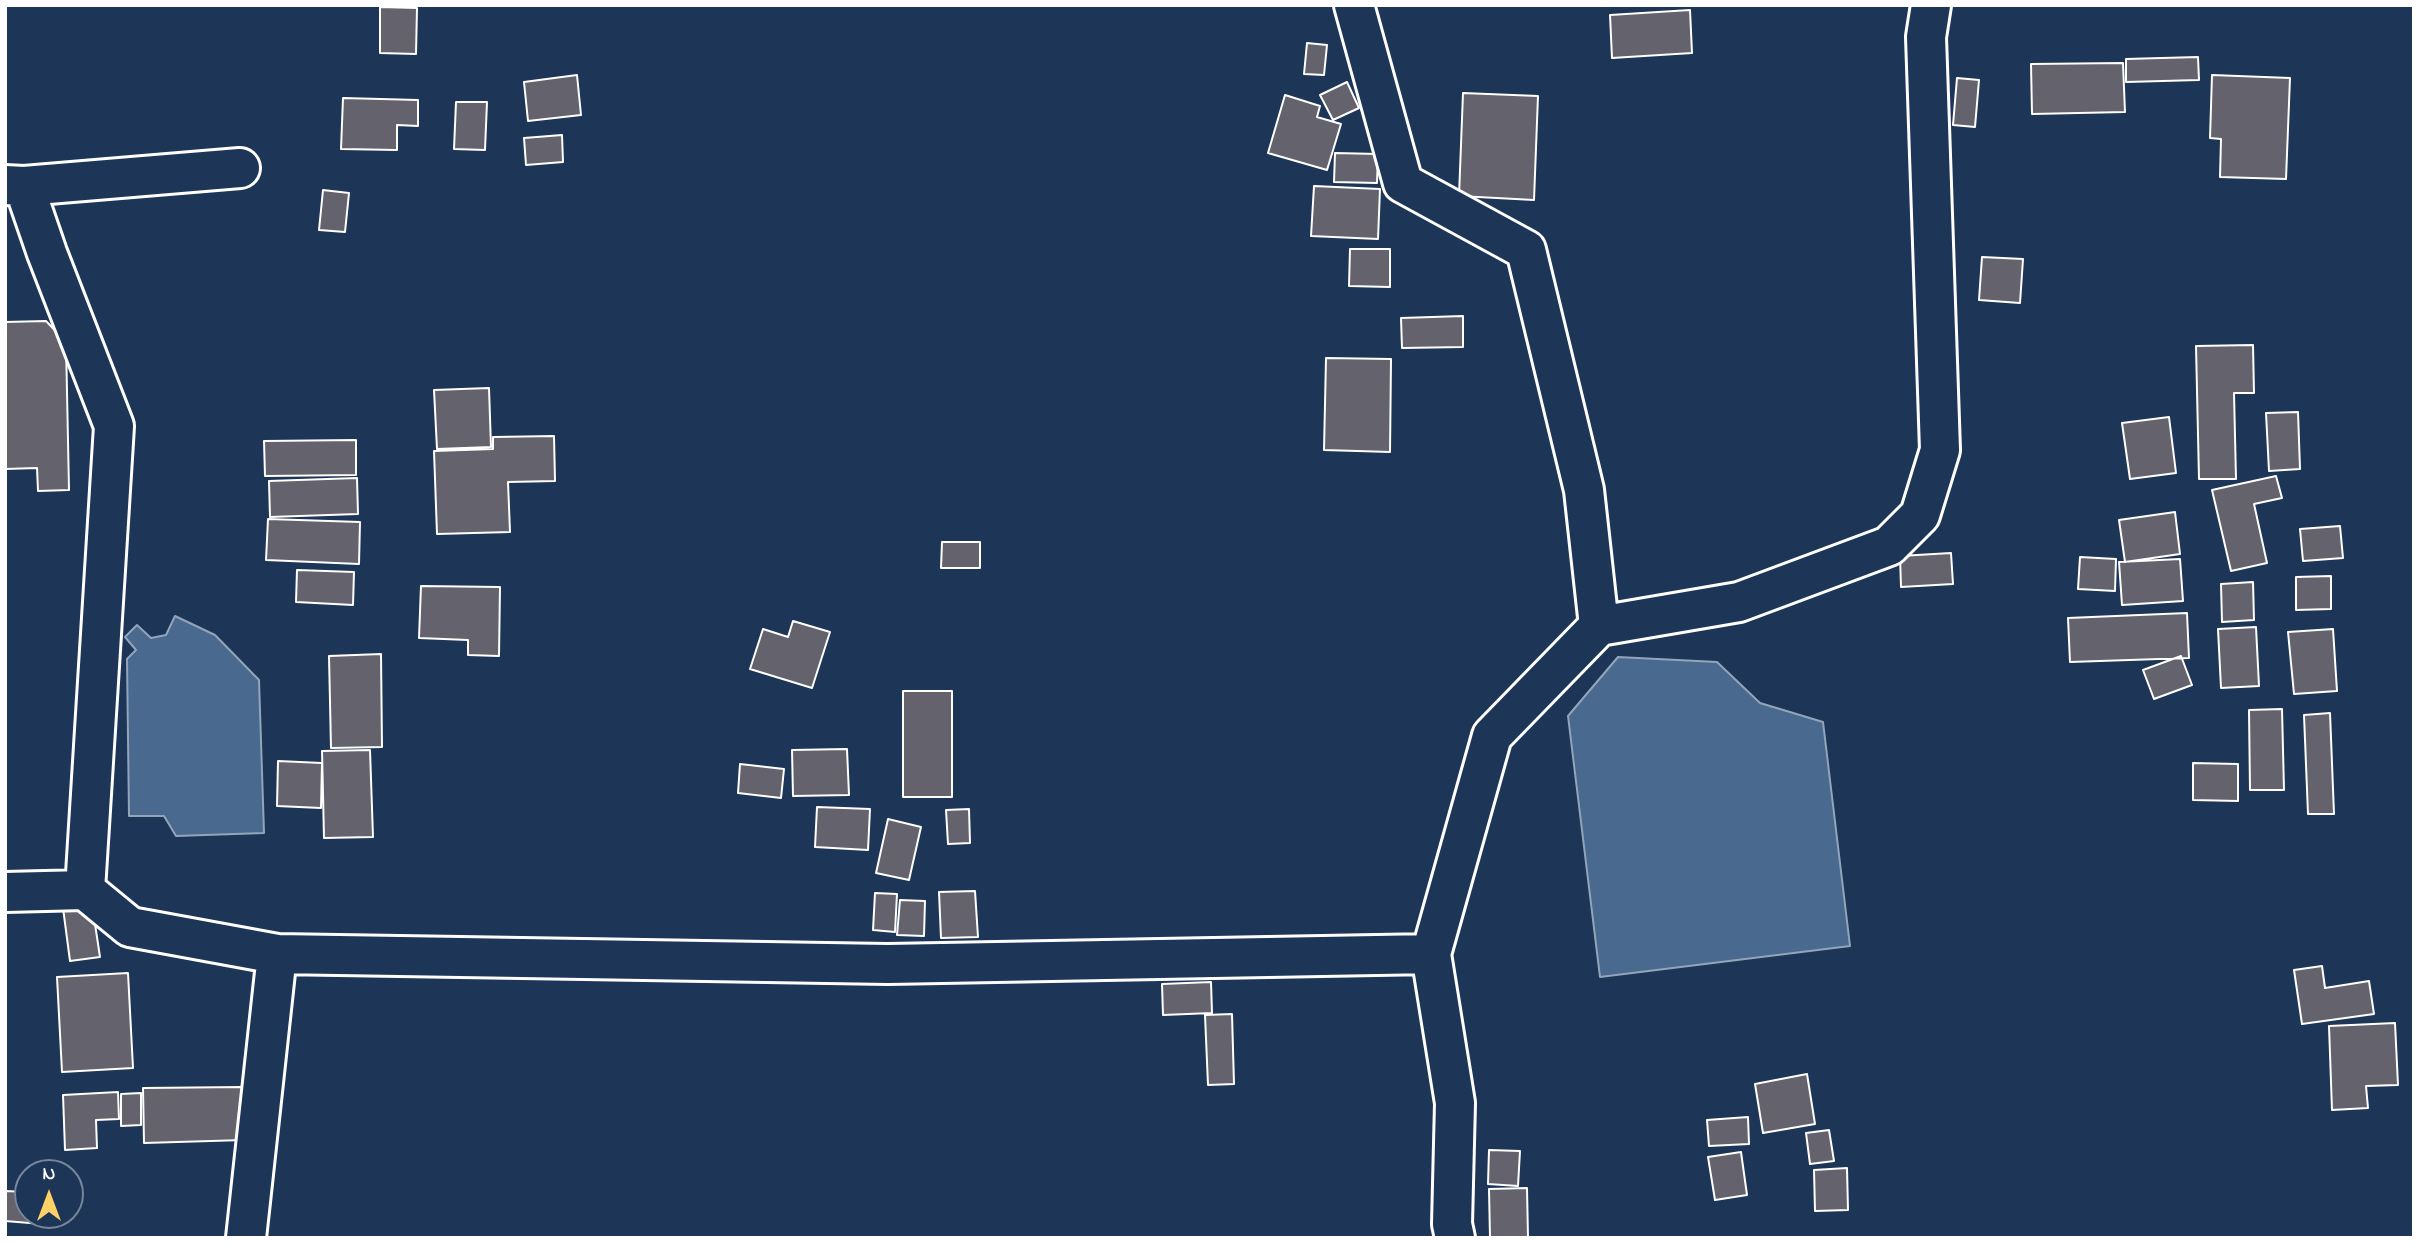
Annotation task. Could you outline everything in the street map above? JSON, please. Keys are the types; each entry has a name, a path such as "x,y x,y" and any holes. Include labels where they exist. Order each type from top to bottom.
{"street":[{"path":"1354,5 1404,183 1526,250 1584,490 1599,626"},
{"path":"1455,1238 1452,1224 1455,1103 1431,954 1492,736 1599,626 1739,602 1889,546 1920,515 1940,450 1926,37 1931,5"},
{"path":"85,891 114,426 47,253 15,185 240,168"},
{"path":"5,892 85,891 130,927 277,954 888,964 1431,954"},
{"path":"246,1238 277,954"}],"water":[{"path":"175,616 215,635 259,680 264,833 176,836 164,816 129,816 127,659 136,650 125,637 137,625 151,638 166,635"},
{"path":"1618,657 1717,662 1760,703 1823,722 1850,946 1600,977 1568,716"}],"building":[{"path":"380,7 417,8 416,54 380,53"},
{"path":"1690,10 1692,53 1612,58 1610,15"},
{"path":"1307,43 1327,45 1324,75 1304,74"},
{"path":"2198,57 2199,80 2126,82 2126,59"},
{"path":"2123,63 2125,112 2032,114 2031,64"},
{"path":"577,75 581,115 528,121 524,82"},
{"path":"2212,75 2290,78 2286,179 2220,177 2221,139 2210,138"},
{"path":"1957,78 1979,80 1975,127 1953,125"},
{"path":"1347,82 1359,108 1333,120 1320,95"},
{"path":"1463,93 1538,96 1534,200 1459,196"},
{"path":"1285,95 1320,106 1317,117 1341,124 1327,170 1268,153"},
{"path":"343,98 418,100 418,126 397,125 397,150 341,149"},
{"path":"456,102 487,102 485,150 454,149"},
{"path":"562,135 563,162 526,165 524,138"},
{"path":"1335,153 1378,154 1377,183 1334,182"},
{"path":"1314,186 1380,189 1378,239 1311,236"},
{"path":"323,190 349,193 345,232 319,230"},
{"path":"1350,249 1390,249 1390,287 1349,286"},
{"path":"1982,257 2023,259 2020,303 1979,300"},
{"path":"1463,316 1463,347 1402,348 1401,318"},
{"path":"46,321 66,342 69,490 38,491 37,468 5,469 5,322"},
{"path":"2253,345 2254,393 2234,393 2236,479 2199,479 2196,346"},
{"path":"1326,358 1391,359 1390,452 1324,450"},
{"path":"489,388 491,447 437,449 434,390"},
{"path":"2298,412 2300,469 2269,471 2266,413"},
{"path":"2169,417 2176,473 2130,479 2122,423"},
{"path":"554,436 555,481 508,482 510,532 437,534 434,451 493,449 493,437"},
{"path":"356,440 356,475 265,476 264,441"},
{"path":"2276,476 2282,498 2254,504 2267,563 2231,571 2212,490"},
{"path":"357,478 358,514 270,517 269,481"},
{"path":"2175,512 2180,554 2125,562 2119,520"},
{"path":"268,519 360,522 359,564 266,560"},
{"path":"2340,526 2343,558 2303,561 2300,529"},
{"path":"942,542 980,542 980,568 941,568"},
{"path":"1951,553 1953,584 1901,587 1900,556"},
{"path":"2080,557 2116,559 2115,591 2078,589"},
{"path":"2180,559 2183,601 2122,605 2119,562"},
{"path":"297,570 354,572 353,605 296,602"},
{"path":"2331,576 2331,609 2296,610 2296,577"},
{"path":"2253,582 2254,620 2222,622 2221,584"},
{"path":"421,586 500,587 499,656 468,655 468,640 419,638"},
{"path":"2187,613 2189,658 2070,662 2068,618"},
{"path":"793,621 830,632 812,688 750,669 763,629 788,637"},
{"path":"2256,627 2259,686 2221,688 2218,629"},
{"path":"2333,629 2337,691 2294,694 2288,632"},
{"path":"381,654 382,747 331,748 329,656"},
{"path":"2181,656 2192,685 2154,699 2143,670"},
{"path":"903,691 952,691 952,797 903,797"},
{"path":"2282,709 2284,790 2250,790 2249,710"},
{"path":"2330,713 2334,814 2308,814 2304,715"},
{"path":"847,749 849,795 793,796 792,750"},
{"path":"370,750 373,837 324,838 322,751"},
{"path":"278,761 322,763 321,808 277,806"},
{"path":"2193,763 2238,764 2238,801 2193,800"},
{"path":"740,764 784,769 781,798 738,793"},
{"path":"817,807 870,809 868,850 815,847"},
{"path":"969,809 970,843 948,844 946,810"},
{"path":"888,819 921,827 909,880 876,873"},
{"path":"975,891 978,937 941,938 939,892"},
{"path":"875,893 897,894 895,932 873,930"},
{"path":"900,900 925,901 924,936 897,935"},
{"path":"92,904 100,957 70,961 63,908"},
{"path":"2322,966 2325,988 2369,981 2374,1014 2302,1024 2294,970"},
{"path":"128,973 133,1068 62,1072 57,977"},
{"path":"1211,982 1212,1013 1163,1015 1162,984"},
{"path":"1232,1014 1234,1084 1208,1085 1205,1015"},
{"path":"2395,1023 2398,1085 2366,1086 2368,1108 2332,1110 2329,1026"},
{"path":"1807,1074 1815,1124 1763,1133 1755,1084"},
{"path":"243,1087 244,1140 144,1143 143,1088"},
{"path":"118,1092 119,1119 96,1120 97,1148 65,1150 63,1095"},
{"path":"141,1093 141,1125 121,1126 121,1094"},
{"path":"1748,1117 1749,1144 1709,1146 1707,1120"},
{"path":"1829,1130 1834,1161 1810,1164 1806,1133"},
{"path":"1489,1150 1520,1151 1518,1186 1488,1184"},
{"path":"1741,1152 1747,1195 1715,1200 1708,1157"},
{"path":"1847,1168 1848,1210 1815,1211 1814,1170"},
{"path":"1527,1188 1528,1238 1490,1238 1489,1189"},
{"path":"5,1191 14,1191 14,1222 5,1221"}]}
